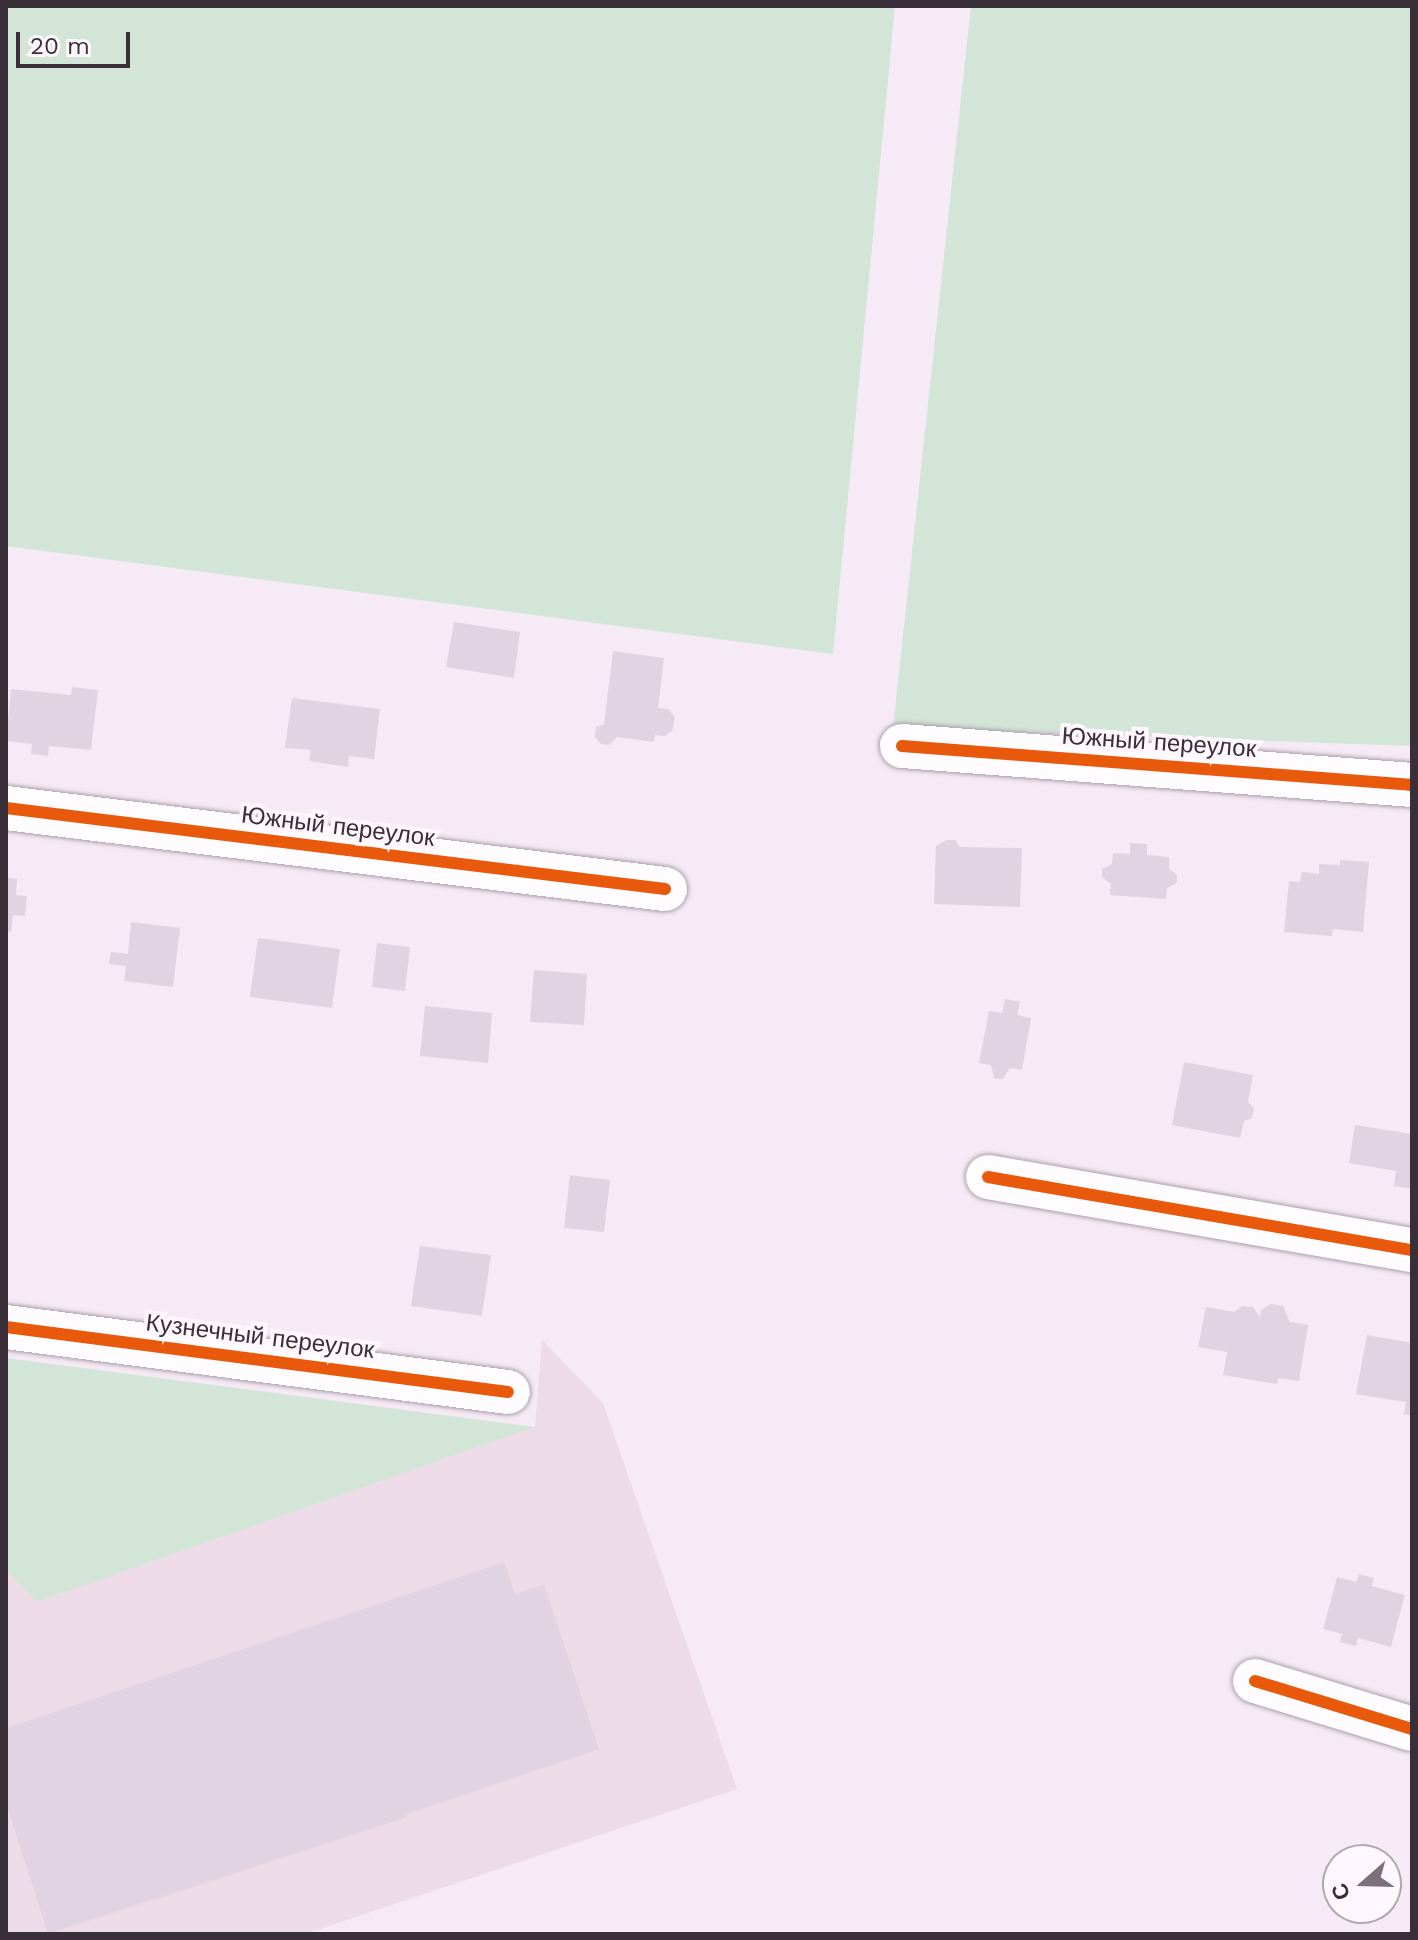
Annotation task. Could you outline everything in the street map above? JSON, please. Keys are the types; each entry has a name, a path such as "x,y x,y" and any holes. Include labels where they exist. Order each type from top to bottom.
{"street":[{"name":"Южный переулок","path":"902,746 1412,785"},
{"name":"Южный переулок","path":"6,808 665,889"},
{"path":"988,1177 1412,1250"},
{"name":"Кузнечный переулок","path":"6,1327 508,1392"},
{"path":"1255,1681 1412,1729"}],"shaded area":[{"path":"542,1340 603,1403 737,1789 306,1934 6,1934 6,1570 37,1602 535,1427"}],"green space":[{"path":"6,6 895,6 833,654 6,546"},
{"path":"971,6 1412,6 1412,746 893,728"},
{"path":"6,1358 535,1427 37,1602 6,1570"}],"building":[{"path":"454,622 520,632 514,678 446,667"},
{"path":"613,651 664,658 658,708 668,709 675,717 672,731 665,736 655,735 654,742 617,737 609,745 601,744 595,737 596,727 604,724"},
{"path":"72,687 98,690 91,750 49,746 48,756 31,754 32,744 6,741 11,689 71,695"},
{"path":"292,698 380,709 374,759 349,756 348,767 309,761 311,750 285,748"},
{"path":"947,840 955,840 960,847 1022,848 1020,907 934,904 936,846"},
{"path":"1130,843 1147,844 1147,855 1169,857 1169,869 1177,875 1177,883 1167,888 1166,899 1110,895 1111,884 1102,877 1102,869 1112,864 1113,853 1130,854"},
{"path":"1340,860 1369,862 1363,932 1333,929 1332,936 1284,932 1289,881 1300,882 1302,872 1319,874 1319,864 1340,865"},
{"path":"6,877 17,879 16,895 27,896 25,916 13,915 11,932 6,931"},
{"path":"131,922 180,928 173,987 124,981 126,966 109,964 111,952 128,954"},
{"path":"258,938 340,949 332,1008 250,997"},
{"path":"377,943 410,947 405,991 372,987"},
{"path":"534,970 587,974 584,1025 530,1022"},
{"path":"1005,999 1020,1002 1017,1015 1031,1018 1022,1070 1010,1068 1003,1079 994,1078 991,1065 979,1063 989,1011 1002,1013"},
{"path":"425,1006 492,1013 488,1063 420,1056"},
{"path":"1184,1062 1253,1075 1248,1102 1254,1108 1252,1118 1244,1121 1240,1138 1172,1125"},
{"path":"1355,1125 1412,1134 1412,1189 1394,1186 1396,1171 1349,1163"},
{"path":"570,1175 610,1180 604,1232 564,1228"},
{"path":"420,1246 491,1255 482,1316 411,1306"},
{"path":"1270,1304 1283,1306 1290,1322 1308,1325 1299,1381 1278,1378 1277,1384 1223,1375 1227,1352 1198,1347 1206,1307 1235,1312 1242,1306 1253,1307 1260,1317 1261,1310"},
{"path":"1367,1335 1412,1343 1412,1416 1404,1414 1406,1402 1356,1394"},
{"path":"504,1562 515,1594 544,1585 599,1749 406,1814 407,1817 48,1934 6,1803 6,1728"},
{"path":"1359,1574 1374,1578 1372,1586 1405,1595 1391,1647 1358,1638 1356,1646 1340,1642 1342,1634 1323,1629 1337,1577 1356,1582"}],"cycle path":[{"path":"902,746 1412,785"},
{"path":"6,808 665,889"},
{"path":"988,1177 1412,1250"},
{"path":"6,1327 508,1392"},
{"path":"1255,1681 1412,1729"}]}
